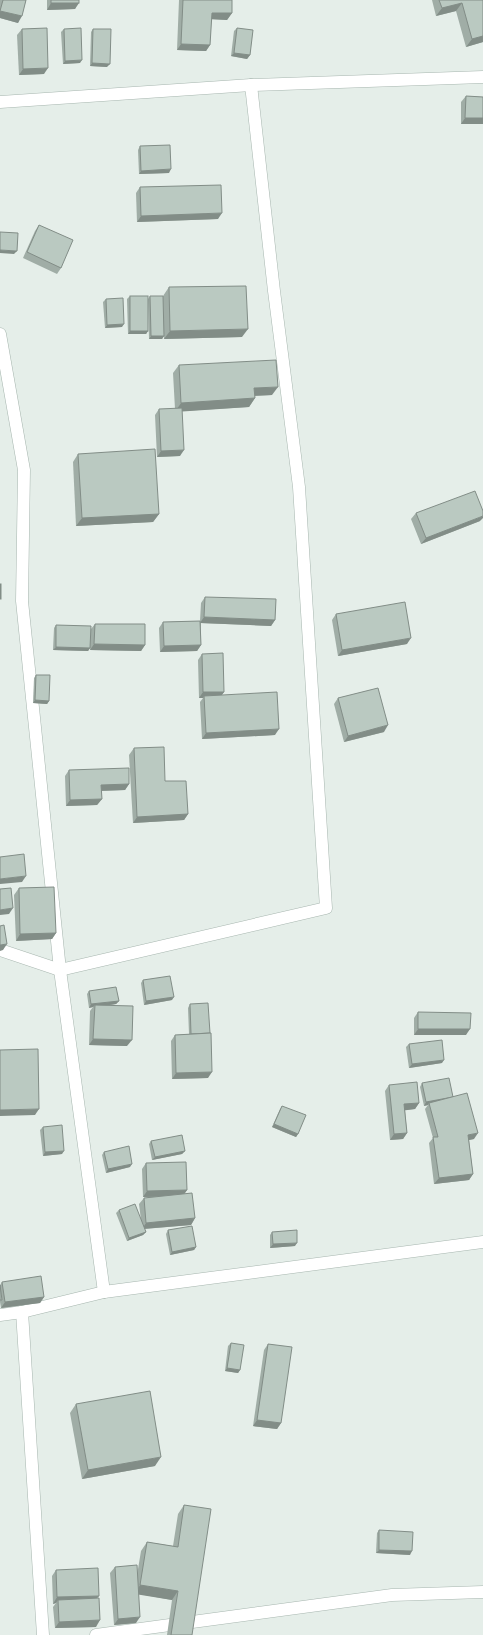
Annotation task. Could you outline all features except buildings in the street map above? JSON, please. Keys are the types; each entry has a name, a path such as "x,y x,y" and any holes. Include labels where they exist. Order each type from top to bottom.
{"street":[{"path":"0,102 251,85 483,77"},
{"path":"0,950 60,970 326,908 299,487 275,299 251,85"},
{"path":"0,334 24,470 22,601 60,970 104,1292"},
{"path":"0,1315 22,1312 104,1292 483,1242"},
{"path":"22,1312 43,1635"},
{"path":"96,1635 392,1595 483,1592"}]}
